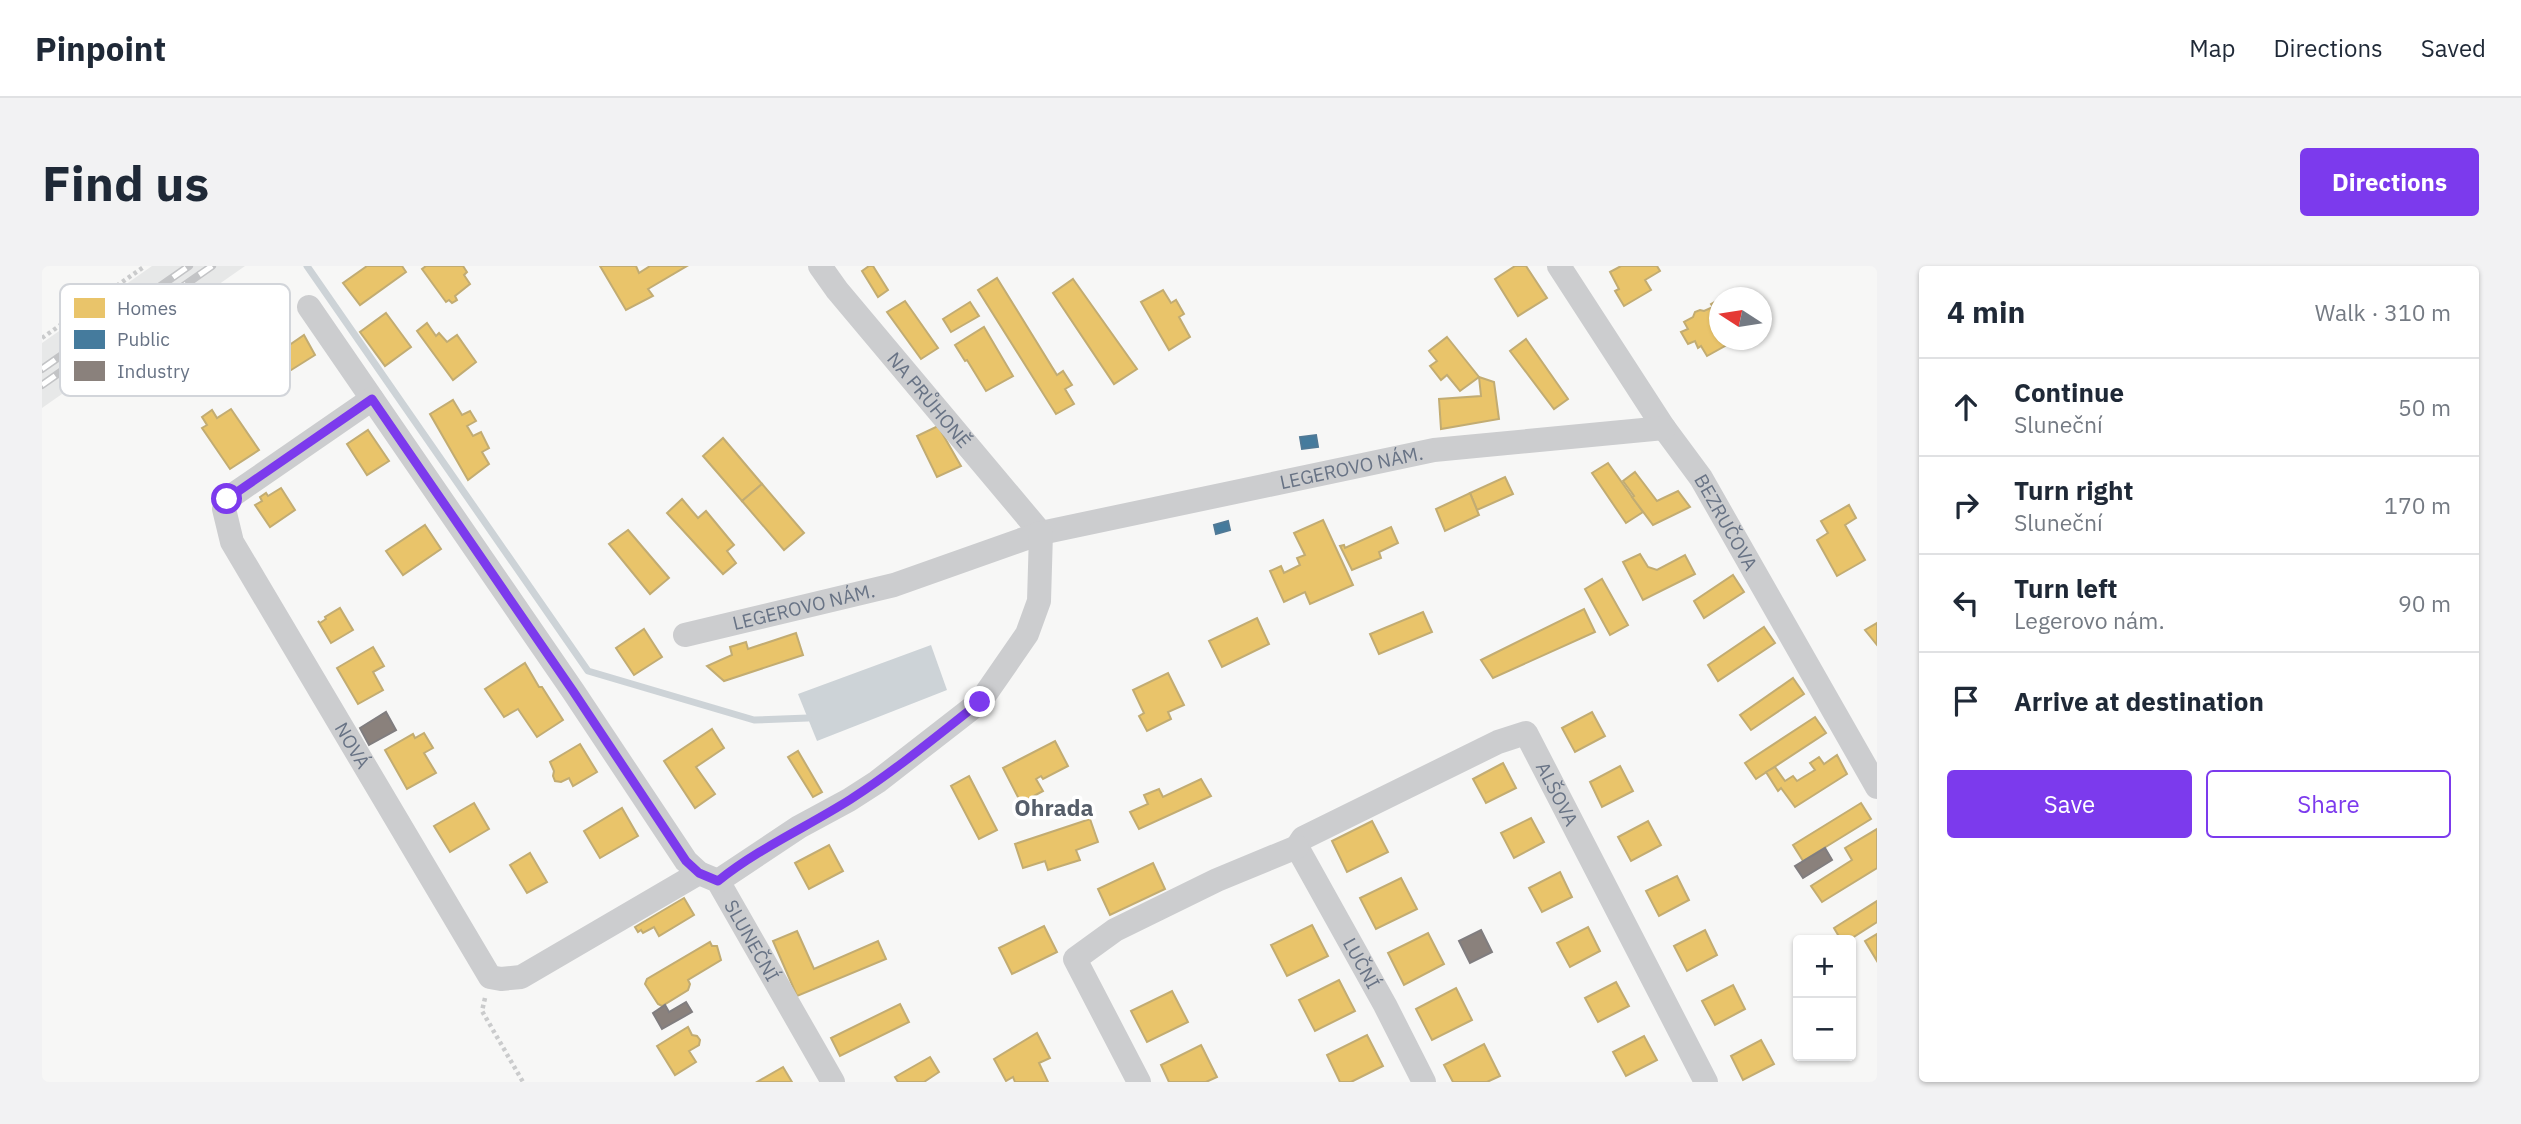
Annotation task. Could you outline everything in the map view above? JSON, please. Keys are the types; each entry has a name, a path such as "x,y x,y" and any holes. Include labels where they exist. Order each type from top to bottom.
{"street":[{"name":"NA PRŮHONĚ","path":"820,266 837,290 1041,533"},
{"name":"BEZRUČOVA","path":"1559,266 1664,428 1701,478 1877,787"},
{"name":"SLUNEČNÍ","path":"309,307 573,691 686,861 708,877 833,1082"},
{"name":"NOVÁ","path":"372,399 227,499 224,509 232,542 490,977"},
{"name":"LEGEROVO NÁM.","path":"685,635 894,585 1041,533 1434,450 1664,428"},
{"path":"490,977 521,977 799,827 867,788 980,702 1027,634 1039,601 1041,533"},
{"name":"ALŠOVA","path":"1297,847 1303,838 1498,742 1526,733 1706,1082"},
{"path":"1139,1082 1075,959 1115,930 1217,880 1297,847"},
{"name":"LUČNÍ","path":"1297,847 1385,1004 1424,1082"}],"path":[{"path":"119,284 145,266"},
{"path":"42,338 60,325"},
{"path":"490,977 482,1011 523,1082"}],"shaded area":[{"path":"152,266 245,266 219,284 126,284"},
{"path":"60,330 60,395 42,408 42,343"},
{"path":"931,645 947,690 817,741 798,694"}],"building: Homes":[{"path":"367,266 402,266 406,272 360,305 343,283"},
{"path":"426,266 463,266 467,272 464,275 470,284 455,296 457,300 446,302 422,269"},
{"path":"600,266 636,266 639,273 650,266 687,266 648,289 653,296 626,310"},
{"path":"873,266 888,290 878,297 862,271"},
{"path":"1515,266 1526,266 1547,298 1518,316 1495,279"},
{"path":"1621,266 1657,266 1660,271 1645,280 1651,290 1624,306 1615,291 1619,289 1610,272"},
{"path":"997,278 1057,375 1063,371 1072,385 1065,389 1074,404 1056,414 978,290"},
{"path":"1073,279 1137,369 1114,384 1053,293"},
{"path":"1163,290 1171,303 1176,300 1184,314 1179,317 1190,337 1169,350 1141,302"},
{"path":"905,301 938,348 921,359 887,312"},
{"path":"970,302 979,316 951,332 943,319"},
{"path":"1709,309 1709,350 1718,350 1707,356 1695,341 1688,344 1681,332 1688,329 1684,322 1693,317 1695,312"},
{"path":"386,313 411,347 385,366 360,332"},
{"path":"427,323 436,336 439,333 447,342 457,335 476,362 453,380 417,331"},
{"path":"984,327 1013,376 986,391 955,345"},
{"path":"304,335 315,355 290,371 290,345"},
{"path":"1447,337 1479,377 1460,391 1447,375 1441,380 1430,366 1437,361 1429,351"},
{"path":"1526,339 1568,399 1554,409 1510,351"},
{"path":"1479,377 1494,382 1499,419 1441,429 1439,399 1481,396"},
{"path":"453,400 462,415 470,411 476,421 467,426 473,436 481,432 489,448 482,452 489,464 468,480 430,414"},
{"path":"231,409 259,450 230,469 202,428 207,425 202,417 212,410 217,418"},
{"path":"938,426 961,466 937,477 917,436"},
{"path":"368,430 389,461 367,475 347,444"},
{"path":"723,438 762,484 742,501 703,456"},
{"path":"1608,463 1643,512 1626,523 1592,473"},
{"path":"1635,472 1657,501 1678,491 1690,507 1653,525 1623,481"},
{"path":"1505,477 1513,494 1477,510 1470,493"},
{"path":"762,484 804,533 784,550 742,501"},
{"path":"281,488 295,510 270,527 255,505 262,501 260,497 266,493 268,496"},
{"path":"1470,493 1479,515 1445,531 1436,509"},
{"path":"682,499 698,518 706,511 734,545 727,551 736,563 723,574 667,513"},
{"path":"1849,505 1856,518 1845,525 1865,560 1837,576 1817,540 1828,533 1821,521"},
{"path":"1323,520 1353,585 1310,604 1305,592 1284,602 1270,571 1281,566 1284,573 1300,565 1297,558 1305,555 1294,533"},
{"path":"425,525 441,549 403,575 386,551"},
{"path":"1391,527 1398,543 1379,552 1381,558 1352,570 1340,546 1344,545 1345,548"},
{"path":"628,530 669,578 650,594 609,544"},
{"path":"1640,554 1648,567 1657,570 1685,555 1695,574 1643,600 1623,562"},
{"path":"1733,575 1744,592 1704,618 1694,601"},
{"path":"1602,579 1628,625 1610,635 1585,589"},
{"path":"340,608 353,630 331,643 318,621 320,623"},
{"path":"1584,609 1595,632 1493,678 1481,660"},
{"path":"1423,612 1432,632 1379,654 1370,634"},
{"path":"1257,618 1269,644 1222,667 1209,641"},
{"path":"1877,623 1877,645 1865,630"},
{"path":"1764,627 1775,643 1718,681 1708,665"},
{"path":"644,629 662,657 634,675 616,648"},
{"path":"796,633 803,655 724,681 707,666 732,655 730,647 746,642 748,649"},
{"path":"373,647 384,666 373,672 383,690 358,704 337,668"},
{"path":"525,663 563,720 537,737 518,709 504,717 485,689"},
{"path":"1168,673 1184,705 1168,712 1171,719 1147,731 1139,716 1144,713 1133,690"},
{"path":"1793,678 1804,694 1751,730 1740,715"},
{"path":"1592,712 1605,736 1575,752 1562,728"},
{"path":"1815,717 1826,733 1756,779 1745,763"},
{"path":"712,729 724,748 696,767 715,794 695,808 664,761"},
{"path":"424,733 433,748 424,753 436,773 407,789 385,750 413,734 415,738"},
{"path":"1055,741 1068,766 1043,779 1041,776 1036,779 1043,791 1021,803 1003,768"},
{"path":"580,744 597,772 573,786 569,778 561,782 555,781 550,762"},
{"path":"798,751 822,792 813,797 788,757"},
{"path":"1837,755 1847,774 1795,807 1781,788 1778,791 1766,772 1775,767 1785,781 1793,776 1797,781 1815,770 1810,763 1819,757 1824,764"},
{"path":"1503,763 1516,788 1486,803 1473,779"},
{"path":"1620,766 1633,791 1602,807 1590,782"},
{"path":"969,776 997,830 979,839 951,786"},
{"path":"1201,779 1211,796 1139,829 1130,812 1148,804 1144,795 1159,789 1163,797"},
{"path":"474,803 489,829 450,852 434,826"},
{"path":"1861,803 1871,819 1803,861 1793,845"},
{"path":"622,808 638,836 600,858 584,831"},
{"path":"1531,818 1544,842 1514,858 1501,833"},
{"path":"1090,819 1098,842 1076,850 1080,860 1048,870 1045,861 1023,868 1015,844"},
{"path":"1372,821 1388,852 1347,872 1332,841"},
{"path":"1648,821 1661,845 1631,861 1618,837"},
{"path":"1877,829 1877,868 1822,902 1811,886 1852,860 1845,848"},
{"path":"829,845 843,871 809,889 795,863"},
{"path":"530,853 547,882 527,893 510,865"},
{"path":"1153,863 1165,889 1110,915 1098,889"},
{"path":"1560,872 1572,897 1542,912 1529,888"},
{"path":"1677,876 1689,900 1659,916 1646,891"},
{"path":"1401,878 1417,909 1376,929 1360,898"},
{"path":"684,898 694,915 659,936 654,927 643,933 641,930 638,932 635,927"},
{"path":"1877,901 1877,922 1856,935 1838,935 1834,928"},
{"path":"1312,925 1328,956 1287,976 1271,945"},
{"path":"1044,926 1057,952 1012,974 999,948"},
{"path":"1588,927 1600,951 1570,967 1557,943"},
{"path":"1705,930 1717,955 1687,971 1674,946"},
{"path":"797,931 814,969 878,941 886,959 797,996 773,941"},
{"path":"1428,933 1444,964 1404,985 1388,953"},
{"path":"1877,934 1877,961 1865,941"},
{"path":"710,942 712,946 717,946 721,960 688,980 688,990 662,1006 658,1004 645,984 647,979"},
{"path":"1339,980 1355,1011 1315,1031 1299,1000"},
{"path":"1616,982 1629,1006 1598,1022 1585,998"},
{"path":"1733,985 1745,1009 1715,1025 1702,1001"},
{"path":"1456,988 1472,1020 1432,1040 1416,1009"},
{"path":"1172,991 1188,1022 1147,1042 1131,1011"},
{"path":"900,1004 909,1022 840,1056 831,1038"},
{"path":"688,1027 692,1035 700,1040 699,1045 689,1051 696,1062 675,1075 657,1046"},
{"path":"1037,1033 1050,1058 1039,1063 1048,1082 1015,1082 1013,1077 1006,1081 994,1059"},
{"path":"1367,1035 1383,1066 1351,1082 1340,1082 1327,1055"},
{"path":"1644,1036 1657,1060 1626,1076 1613,1052"},
{"path":"1761,1040 1774,1064 1743,1080 1731,1056"},
{"path":"1484,1044 1500,1076 1487,1082 1453,1082 1444,1065"},
{"path":"1201,1045 1217,1077 1206,1082 1169,1082 1161,1065"},
{"path":"930,1057 939,1072 924,1082 898,1082 895,1077"},
{"path":"783,1067 792,1082 757,1082"}],"building: Public":[{"path":"1316,435 1318,447 1302,449 1300,437"},
{"path":"1228,521 1230,530 1216,534 1214,525"}],"building: Industry":[{"path":"386,712 396,730 369,745 360,728"},
{"path":"1825,848 1832,860 1803,878 1795,866"},
{"path":"1481,930 1492,952 1470,963 1459,941"},
{"path":"686,1002 692,1012 662,1029 653,1013 665,1005 669,1012"}],"waterway":[{"path":"307,266 588,671 754,720 808,718"}],"railway":[{"path":"163,284 189,266"},
{"path":"186,284 212,266"},
{"path":"42,369 60,356"},
{"path":"42,385 60,372"}],"district":[{"name":"Ohrada","path":"1054,808"}],"route":[{"path":"227,499 372,399 573,691 686,861 699,873 718,881 799,827 877,782 980,702"}]}
